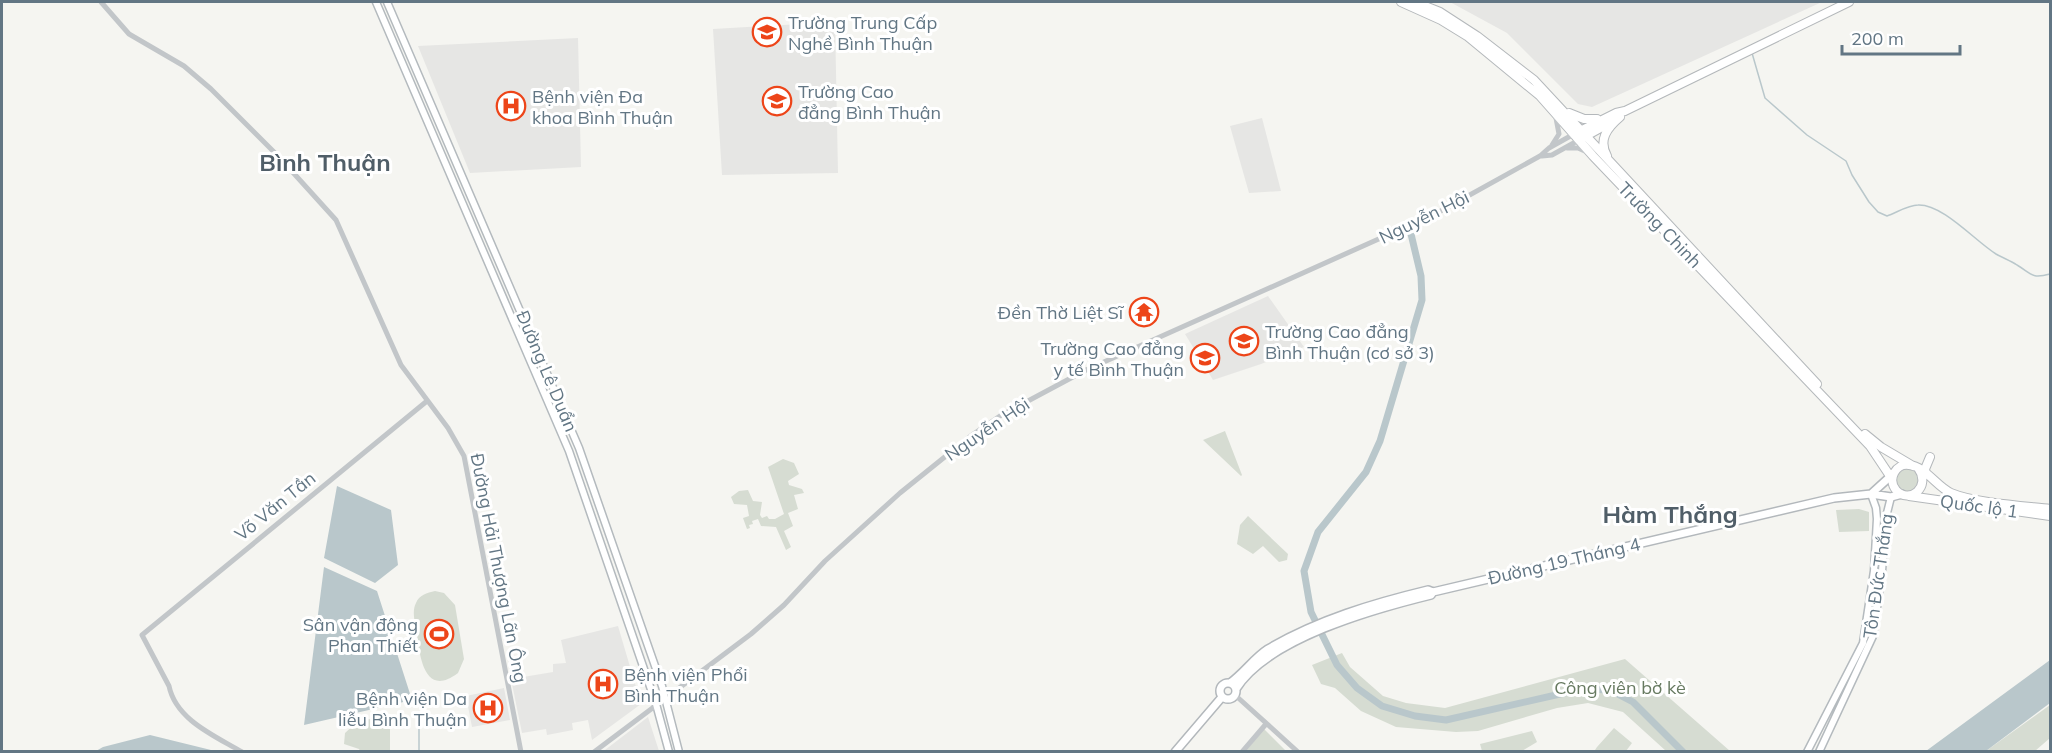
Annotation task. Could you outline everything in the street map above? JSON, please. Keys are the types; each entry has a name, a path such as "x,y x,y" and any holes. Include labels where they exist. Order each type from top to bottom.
{"highway":[{"name":"Trường Chinh","path":"1401,2 1441,20 1467,36 1585,133 1614,167 1865,434 1881,447 1916,467"},
{"name":"Trường Chinh","path":"1415,2 1448,17 1494,47 1534,80 1593,156 1870,446 1892,477"},
{"name":"Nguyễn Hội","path":"1576,137 1849,2"},
{"path":"1556,108 1589,120 1620,114"},
{"path":"1614,167 1604,152 1603,141 1620,114"},
{"path":"1926,474 1925,469 1930,457"},
{"path":"1904,465 1916,467 1921,473 1923,483 1917,492 1905,495 1894,488 1892,477 1899,467 1904,465"},
{"name":"Quốc lộ 1","path":"1916,467 1949,492 1963,497 2050,509"},
{"name":"Quốc lộ 1","path":"1905,495 2050,516"}],"main road":[{"name":"Đường Lê Duẩn","path":"376,2 569,451 656,704 669,752"},
{"name":"Đường Lê Duẩn","path":"387,2 579,448 665,698 679,752"},
{"path":"569,451 579,448"},
{"path":"1871,494 1892,477"},
{"name":"Đường 19 Tháng 4","path":"1306,634 1336,621 1431,595 1433,592 1783,508 1834,498 1871,494 1891,497 1905,495"},
{"name":"Tôn Đức Thắng","path":"1807,752 1866,633 1877,519 1871,494"},
{"name":"Tôn Đức Thắng","path":"1819,752 1873,636 1882,571 1886,517 1891,497"},
{"path":"614,583 624,578"},
{"path":"1222,698 1220,688 1223,684 1230,683 1267,650 1306,634"},
{"path":"1222,698 1228,699 1240,683 1272,654 1306,634"},
{"path":"1230,683 1235,692"},
{"path":"1175,752 1222,698"}],"street":[{"name":"Đường Hải Thượng Lãn Ông","path":"100,2 129,34 179,63 206,84 279,157 333,217 342,231 397,356 460,447 467,465 521,752"},
{"name":"Đường Hải Thượng Lãn Ông","path":"106,2 114,18"},
{"path":"1549,148 1557,140 1559,134 1556,108"},
{"name":"Nguyễn Hội","path":"594,752 751,634 784,605 825,561 900,493 972,435 1000,416 1086,370 1358,248 1401,231 1540,156 1549,148 1576,137"},
{"name":"Nguyễn Hội","path":"1540,156 1562,149 1576,137"},
{"path":"1562,149 1578,148 1593,156"},
{"name":"Võ Văn Tần","path":"242,752 200,727 185,714 170,692 142,635 427,401"},
{"path":"1235,692 1298,752"},
{"path":"1242,752 1266,724"}],"shaded area":[{"path":"1450,2 1822,2 1592,107 1578,104 1507,33"},
{"name":"Trường Cao đẳng Bình Thuận","path":"835,22 838,173 722,175 713,29"},
{"name":"Bệnh viện Đa khoa Bình Thuận","path":"578,38 581,167 470,173 418,46"},
{"path":"1262,118 1281,191 1249,193 1230,126"},
{"name":"Trường Cao đẳng Bình Thuận (cơ sở 3)","path":"1268,296 1304,347 1213,380 1185,334"},
{"path":"337,486 391,510 398,565 375,583 324,558"},
{"path":"324,567 377,591 412,700 304,725"},
{"name":"Bệnh viện Phổi Bình Thuận","path":"618,626 641,704 592,740 588,720 572,723 573,730 547,735 546,729 522,733 511,679 553,672 553,664 566,663 561,640"},
{"path":"2050,660 2050,703 1986,751 1926,751"},
{"name":"Bệnh viện Da liễu Bình Thuận","path":"504,688 510,720 472,727 466,696"},
{"path":"648,717 659,751 605,750"},
{"path":"150,735 214,751 96,751 103,747"}],"green space":[{"path":"1225,431 1242,475 1241,476 1203,440"},
{"path":"783,459 794,463 799,474 788,481 789,485 802,489 804,493 794,495 798,509 788,513 793,526 784,531 791,547 786,550 776,527 761,526 758,519 752,521 753,524 747,529 743,518 749,516 747,505 734,504 731,497 739,491 748,490 753,501 762,502 760,515 762,518 767,516 769,519 775,519 784,514 768,467"},
{"path":"1907,468 1915,472 1919,480 1915,488 1907,492 1899,488 1895,480 1899,472"},
{"path":"1859,509 1869,512 1869,531 1839,532 1836,510"},
{"path":"1248,516 1288,554 1287,560 1279,562 1263,546 1253,554 1237,544 1240,525"},
{"name":"Sân vận động Phan Thiết","path":"435,591 444,593 455,605 464,659 458,673 438,681 431,678 423,664 414,615 417,600"},
{"name":"Công viên bờ kè","path":"1342,653 1350,667 1383,696 1406,703 1445,708 1625,659 1730,751 1666,751 1623,712 1588,703 1557,708 1478,731 1456,732 1396,727 1361,711 1335,688 1321,684 1312,665"},
{"path":"2050,705 2050,738 2035,751 1986,751"},
{"path":"372,719 378,727 390,726 390,751 360,751 344,744 345,733 359,720"},
{"path":"1614,728 1632,743 1626,751 1595,750 1597,747"},
{"path":"1264,729 1286,751 1245,752"},
{"path":"1532,731 1537,742 1522,751 1482,751 1480,744"}],"waterway":[{"path":"1752,53 1765,98 1807,135 1846,161 1852,175 1878,212 1887,216 1914,205 1928,206 1958,224 1996,254 2029,273 2035,276 2050,274"},
{"path":"1411,234 1421,276 1422,300 1380,441 1366,472 1318,532 1304,571 1311,612 1337,665 1357,688 1382,706 1415,716 1446,720 1582,689 1610,690 1633,702 1683,752"},
{"path":"419,752 419,721 422,714"}],"place":[{"name":"Trường Trung Cấp Nghề Bình Thuận","path":"767,32"},
{"name":"Trường Cao đẳng Bình Thuận","path":"777,101"},
{"name":"Bệnh viện Đa khoa Bình Thuận","path":"511,106"},
{"name":"Đền Thờ Liệt Sĩ","path":"1144,312"},
{"name":"Trường Cao đẳng Bình Thuận (cơ sở 3)","path":"1244,341"},
{"name":"Trường Cao đẳng y tế Bình Thuận","path":"1205,358"},
{"name":"Sân vận động Phan Thiết","path":"439,634"},
{"name":"Bệnh viện Phổi Bình Thuận","path":"603,684"},
{"name":"Bệnh viện Da liễu Bình Thuận","path":"488,708"}],"district":[{"name":"Bình Thuận","path":"325,162"},
{"name":"Hàm Thắng","path":"1670,514"}]}
